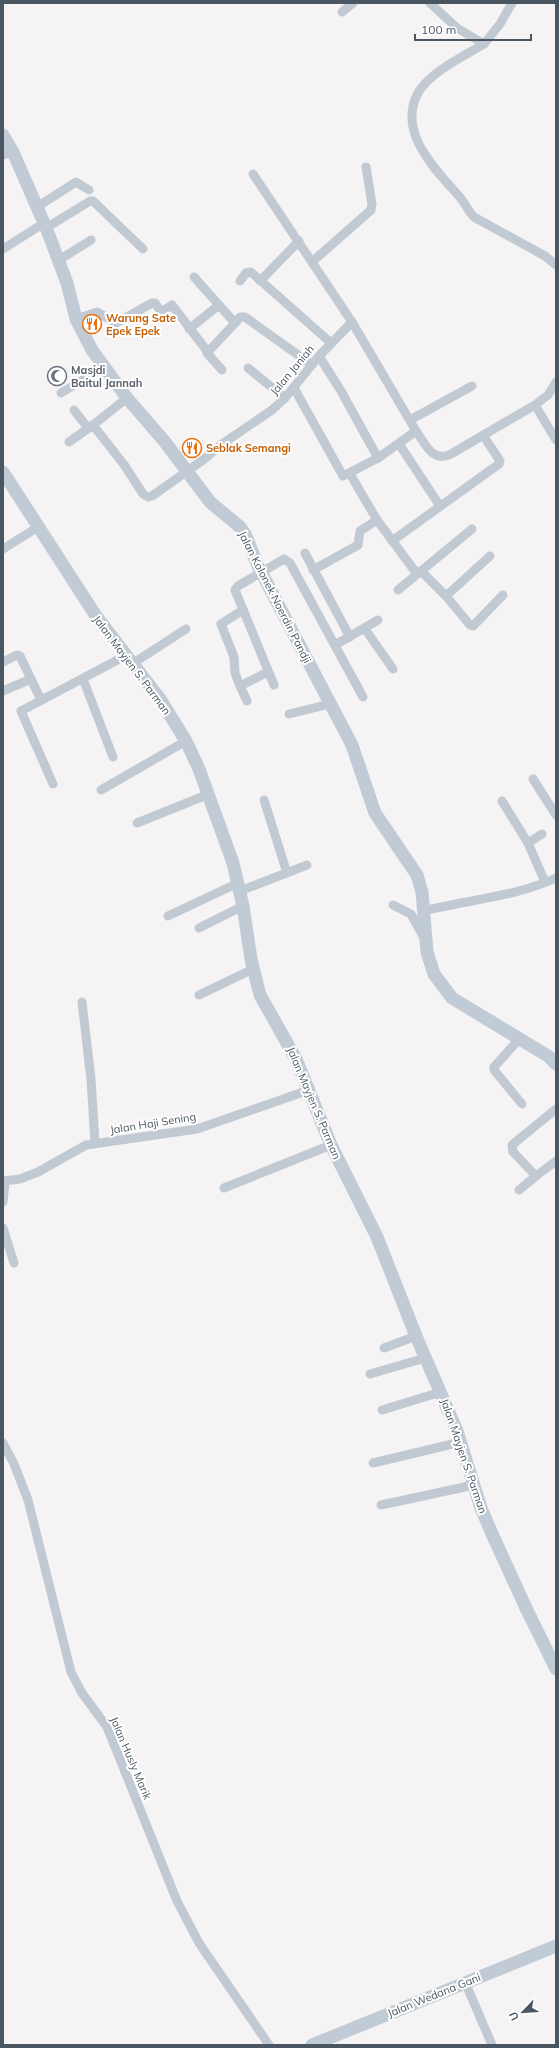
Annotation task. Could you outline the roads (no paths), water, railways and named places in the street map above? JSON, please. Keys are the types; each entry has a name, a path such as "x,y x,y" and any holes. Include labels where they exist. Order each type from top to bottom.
{"street":[{"path":"342,12 353,3"},
{"path":"430,3 457,28 484,44"},
{"path":"512,3 500,24 484,44 432,77 419,92 414,102 413,123 416,137 424,154 460,196 468,211 474,217 555,263"},
{"name":"Jalan Kolonek Noerdin Pandji","path":"3,135 8,154 38,207 59,260 76,319 84,336 104,367 127,398 187,471 210,502 243,531 262,573 352,745 375,813 417,875 422,892 427,952 434,974 452,998 485,1019 520,1038 548,1056 556,1064"},
{"path":"313,261 371,210 372,204 366,167"},
{"path":"254,174 352,322 425,445 436,456 440,458 452,454 535,405 548,395 556,382"},
{"path":"38,207 76,182 89,190"},
{"path":"4,249 90,201 93,201 143,249"},
{"path":"59,260 91,240"},
{"path":"260,281 299,241"},
{"path":"240,280 249,272 331,343"},
{"path":"194,277 235,323"},
{"path":"76,319 97,312 116,324 154,303 160,312 172,305 207,351 208,355 222,370"},
{"path":"189,329 219,305"},
{"path":"207,351 242,316 312,365"},
{"name":"Jalan Janiah","path":"90,427 126,466 146,496 158,494 222,444 272,410 294,388 319,356 352,322"},
{"path":"319,356 341,391 378,458"},
{"path":"61,393 104,367"},
{"path":"248,368 285,398"},
{"path":"410,420 472,386"},
{"path":"294,388 340,474 345,476 378,458 416,431"},
{"path":"69,442 127,398"},
{"path":"535,405 556,440"},
{"path":"74,410 90,427"},
{"path":"392,541 499,464 498,456 483,435"},
{"path":"399,444 440,506"},
{"name":"Jalan Mayjen S. Parman","path":"3,472 96,616 128,660 160,699 186,741 209,794 228,846 243,906 253,970 265,1006 288,1043 309,1090 330,1145 377,1237 425,1358 441,1392 461,1442 474,1485 499,1549 556,1669"},
{"path":"350,474 377,520 392,541 419,573 446,596 470,625 473,626 503,595"},
{"path":"313,570 358,545 360,531 377,520"},
{"path":"3,549 38,527"},
{"path":"398,590 472,529"},
{"path":"305,553 350,637"},
{"path":"446,596 490,556"},
{"path":"274,685 236,590 238,586 262,573 281,560 287,560 336,645 363,696"},
{"path":"243,610 221,624 234,658 235,673 247,701"},
{"path":"336,645 366,629 378,620"},
{"path":"366,629 393,669"},
{"path":"53,784 20,713 22,710 83,679 128,660 186,630"},
{"path":"3,662 18,655 41,700"},
{"path":"240,686 268,672"},
{"path":"3,691 31,679"},
{"path":"83,679 113,757"},
{"path":"289,714 330,704"},
{"path":"101,790 186,741"},
{"path":"533,779 556,815"},
{"path":"137,823 209,794"},
{"path":"264,800 287,873"},
{"path":"423,912 458,903 512,894 552,881 502,801"},
{"path":"528,843 542,834"},
{"path":"168,916 239,887 287,873 307,865"},
{"path":"393,905 411,914 426,943"},
{"path":"199,928 243,906"},
{"path":"199,995 253,970"},
{"path":"82,1002 92,1079 95,1143"},
{"path":"520,1038 494,1066 494,1070 522,1104"},
{"name":"Jalan Haji Sening","path":"4,1181 20,1179 38,1172 86,1145 197,1129 309,1090"},
{"path":"536,1176 513,1152 512,1145 556,1109"},
{"path":"224,1188 330,1145"},
{"path":"519,1190 556,1161"},
{"path":"3,1202 4,1181"},
{"path":"3,1228 14,1263"},
{"path":"384,1348 416,1336"},
{"path":"370,1374 425,1358"},
{"path":"382,1410 441,1392"},
{"path":"373,1463 461,1442"},
{"name":"Jalan Husly Marik","path":"3,1443 24,1487 71,1672 82,1694 107,1727 177,1901 199,1943 269,2045"},
{"path":"381,1505 474,1485"},
{"name":"Jalan Wedana Gani","path":"312,2045 556,1946"},
{"path":"465,1982 492,2045"}],"place":[{"name":"Warung Sate Epek Epek","path":"92,324"},
{"name":"Masjdi Baitul Jannah","path":"57,376"},
{"name":"Seblak Semangi","path":"192,448"}]}
